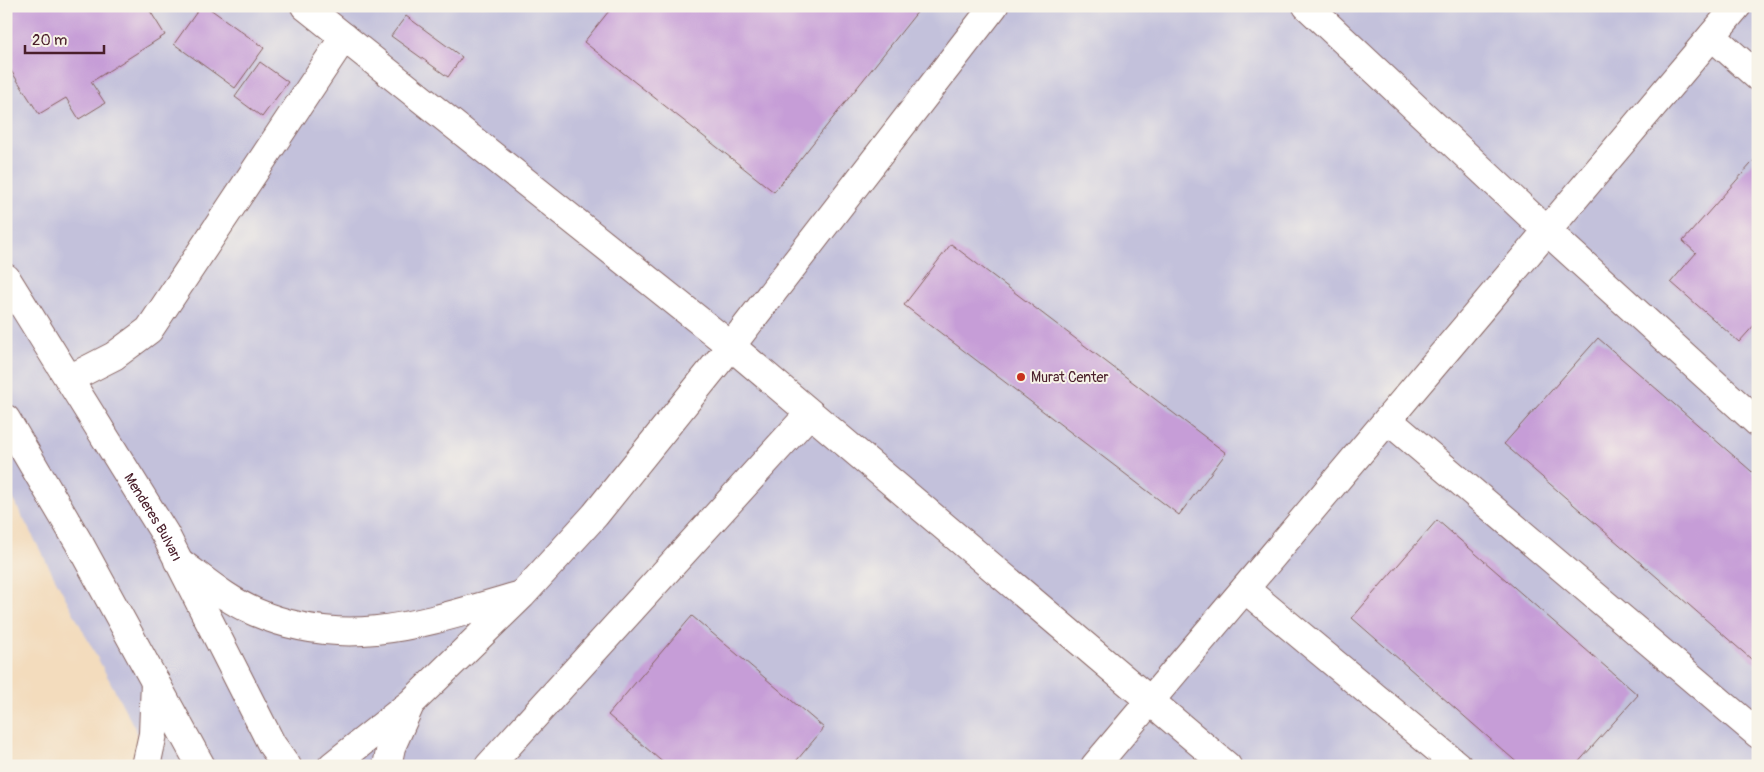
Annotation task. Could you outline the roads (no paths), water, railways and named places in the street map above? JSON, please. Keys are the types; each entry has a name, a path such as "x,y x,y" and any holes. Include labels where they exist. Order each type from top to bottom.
{"street":[{"path":"306,6 730,346 1227,766"},
{"path":"332,766 411,703 522,595 595,515 730,346 994,6"},
{"path":"1307,6 1547,231 1758,423"},
{"path":"1094,766 1737,6"},
{"path":"1712,36 1758,77"},
{"path":"69,379 114,356 149,330 344,37"},
{"name":"Menderes Bulvarı","path":"6,278 165,534 272,745 287,766"},
{"path":"489,766 809,414"},
{"path":"6,419 80,543 201,766"},
{"path":"1388,420 1758,734"},
{"path":"178,561 223,594 254,612 293,625 341,633 379,631 423,622 522,595"},
{"path":"1245,589 1458,766"},
{"path":"146,766 153,734 154,681"},
{"path":"386,766 391,747 411,703"}],"place":[{"name":"Murat Center","path":"1021,377"}]}
